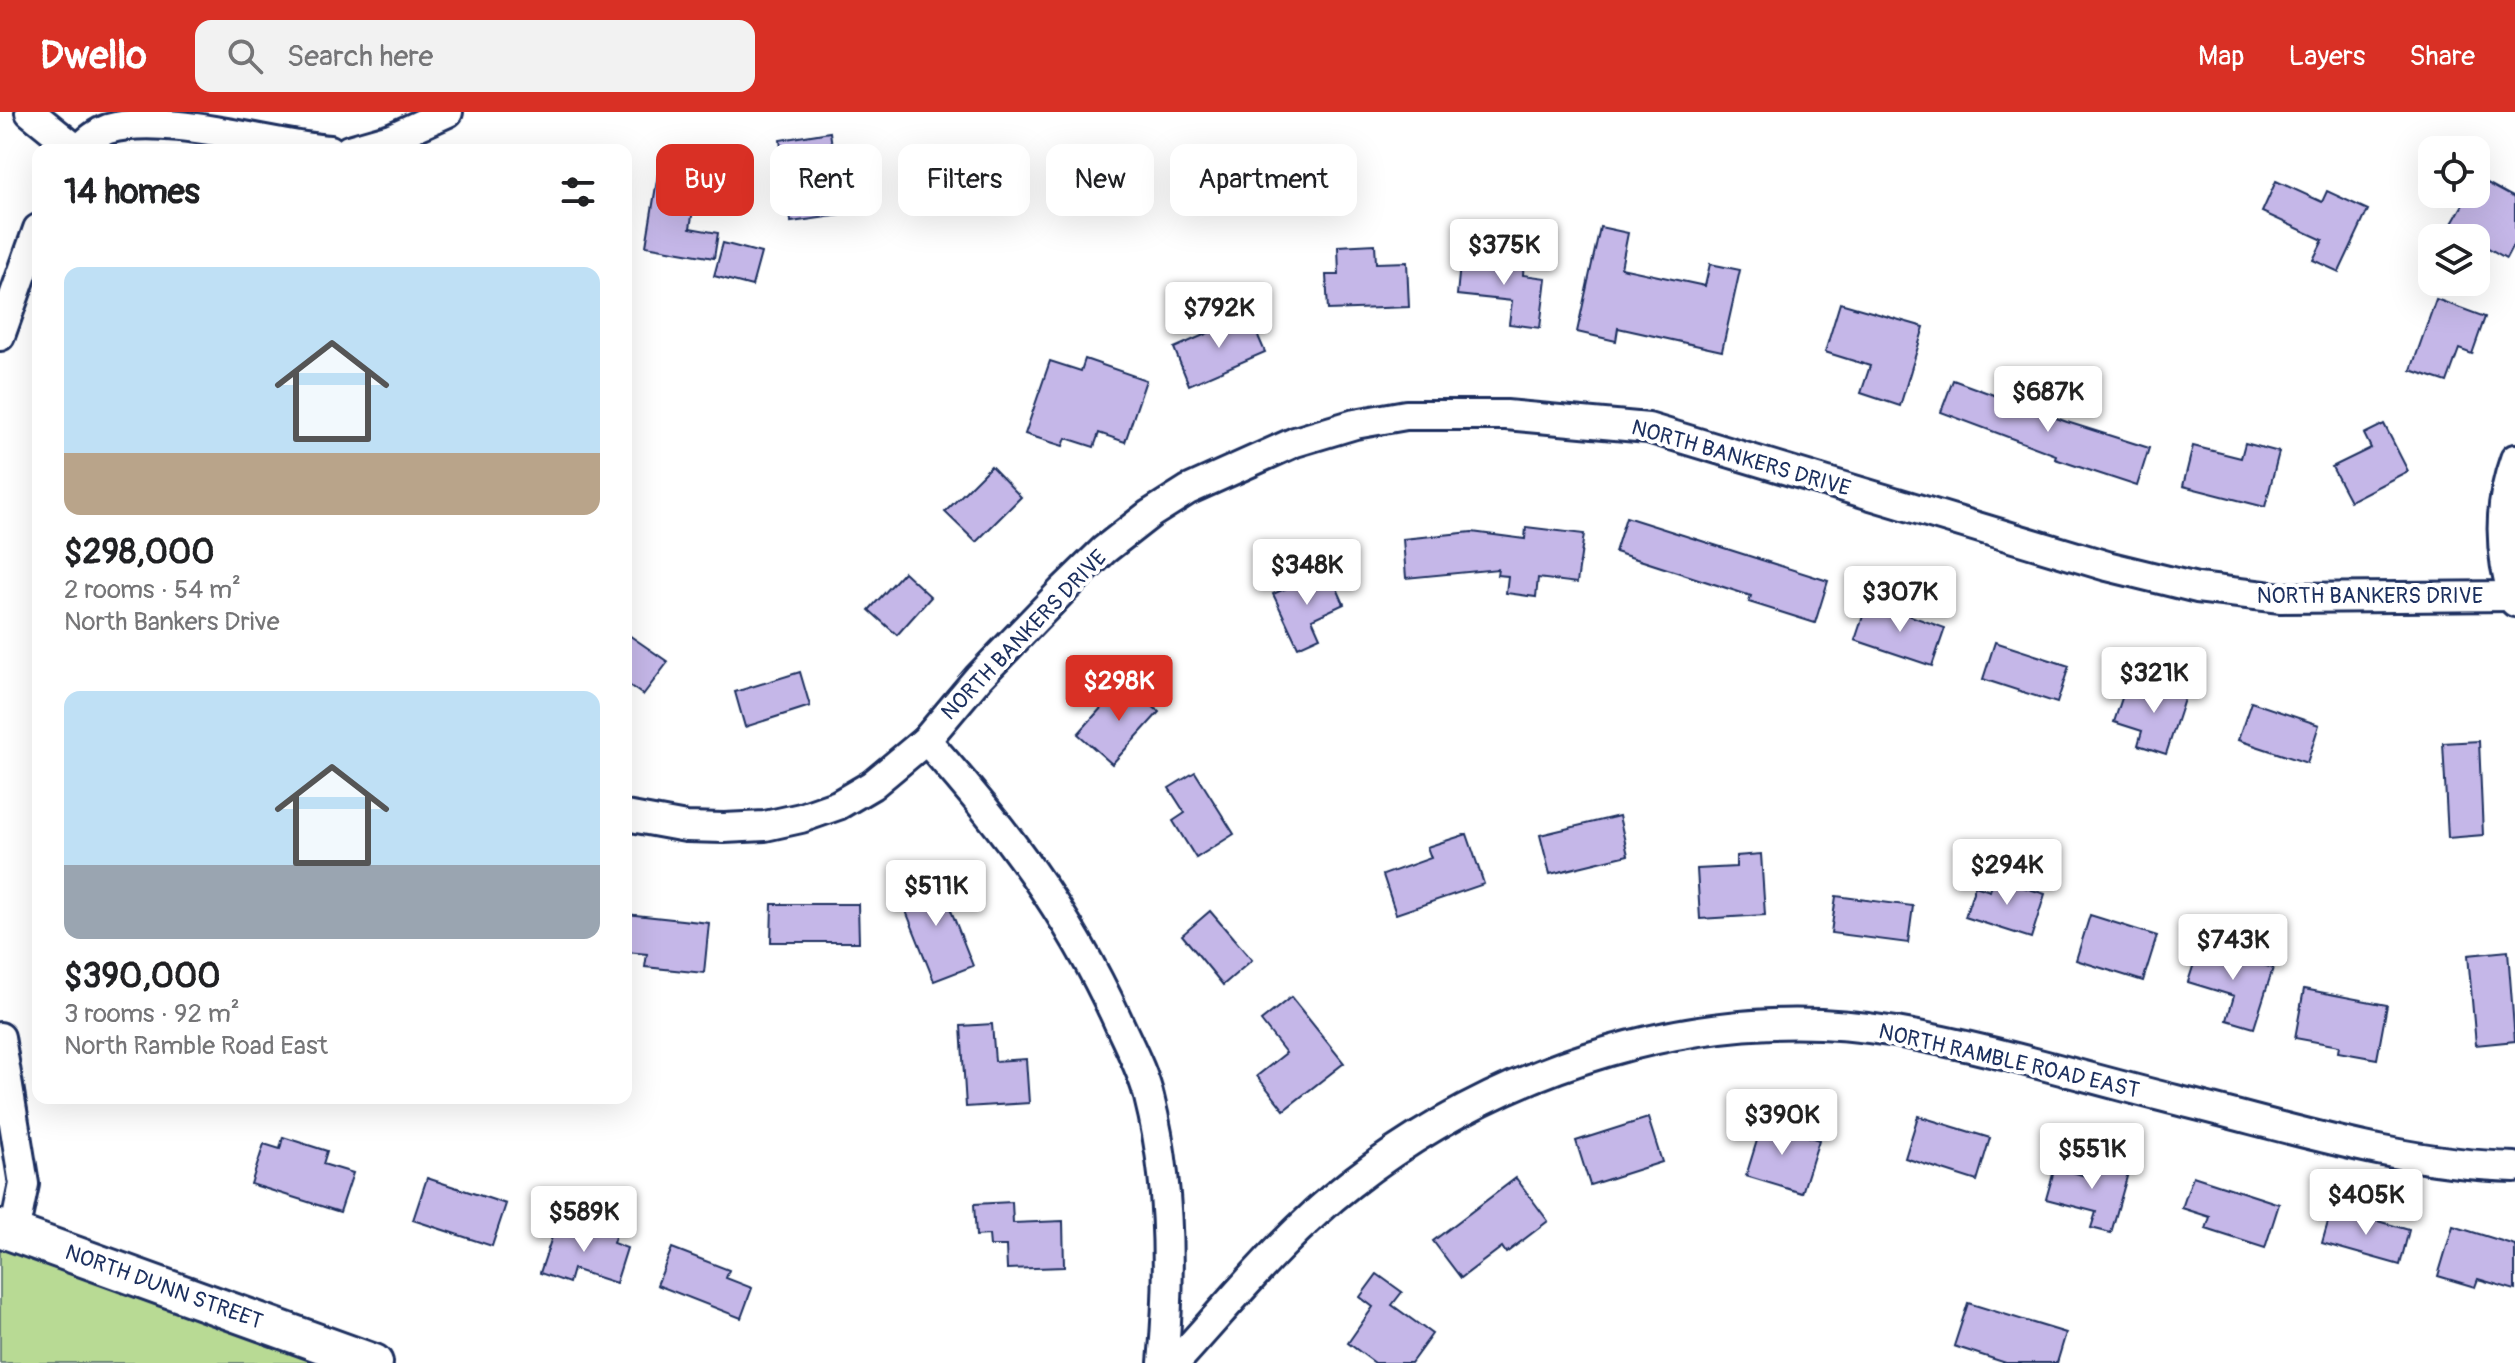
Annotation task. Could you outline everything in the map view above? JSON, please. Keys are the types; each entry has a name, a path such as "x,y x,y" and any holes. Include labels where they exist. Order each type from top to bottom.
{"street":[{"path":"30,112 70,144"},
{"path":"373,144 448,112"},
{"path":"85,144 106,129 142,124 186,127 292,144"},
{"path":"0,336 32,246"},
{"name":"NORTH BANKERS DRIVE","path":"632,817 686,827 765,826 838,805 872,785 926,740 979,677 1062,591 1104,550 1150,514 1188,490 1242,463 1295,442 1355,424 1406,415 1518,416 1648,428 2107,566 2197,588 2281,598 2514,599"},
{"path":"2514,599 2505,563 2502,533 2504,502 2515,459"},
{"path":"926,740 1002,828 1046,888 1102,987 1149,1096 1167,1226 1169,1295 1163,1363"},
{"name":"NORTH RAMBLE ROAD EAST","path":"1175,1363 1296,1231 1348,1185 1446,1118 1498,1092 1591,1057 1700,1032 1802,1023 1895,1032 2210,1108 2308,1136 2424,1159 2515,1167"},
{"path":"0,1037 24,1184 7,1231"},
{"name":"NORTH DUNN STREET","path":"7,1231 374,1363"}],"green space":[{"path":"0,1227 375,1363 0,1363"}],"building":[{"path":"830,132 832,144 781,144 780,140"},
{"path":"2276,181 2322,202 2327,191 2368,210 2339,272 2313,260 2323,240 2262,212"},
{"path":"2490,184 2515,198 2515,241 2506,258 2490,249 2490,224 2452,224 2461,208 2490,208"},
{"path":"656,186 656,216 692,216 690,228 718,233 714,258 646,246"},
{"path":"790,216 835,216 791,222"},
{"path":"1600,227 1628,233 1621,268 1705,286 1710,264 1740,270 1722,351 1618,328 1616,341 1577,332"},
{"path":"723,243 761,253 752,286 714,276"},
{"path":"1375,244 1376,263 1407,262 1409,307 1328,310 1326,275 1339,275 1338,246"},
{"path":"1461,254 1524,261 1523,275 1546,278 1540,328 1509,324 1512,301 1457,295"},
{"path":"2436,299 2485,317 2472,354 2459,349 2447,382 2411,370"},
{"path":"1840,303 1924,327 1900,406 1861,393 1870,366 1825,352"},
{"path":"1249,315 1265,352 1189,385 1174,348"},
{"path":"1085,359 1146,380 1125,442 1099,433 1094,447 1066,438 1063,446 1025,434 1050,361 1081,371"},
{"path":"1953,380 2149,448 2137,486 2055,459 2056,455 1941,412"},
{"path":"2384,424 2408,471 2350,501 2332,467 2371,448 2364,434"},
{"path":"2245,443 2279,452 2265,507 2183,486 2193,446 2241,458"},
{"path":"991,466 1021,497 976,542 945,512"},
{"path":"1626,517 1828,581 1815,623 1749,602 1751,596 1615,552"},
{"path":"1526,527 1584,534 1577,583 1538,578 1536,597 1506,593 1508,576 1497,575 1498,569 1406,578 1403,539 1472,532 1525,539"},
{"path":"904,572 931,597 897,635 869,610"},
{"path":"1332,577 1344,604 1312,619 1320,637 1298,647 1273,594 1307,579 1310,587"},
{"path":"1868,601 1945,628 1932,666 1855,640"},
{"path":"632,637 668,662 643,695 632,687"},
{"path":"1995,642 2069,666 2057,703 1983,679"},
{"path":"800,672 810,706 745,727 735,692"},
{"path":"2161,678 2188,687 2166,754 2138,745 2142,731 2114,722 2124,692 2153,701"},
{"path":"1125,681 1159,712 1112,764 1078,734"},
{"path":"2251,702 2319,725 2307,763 2238,740"},
{"path":"2479,741 2483,835 2448,838 2443,743"},
{"path":"1195,772 1234,834 1196,858 1173,821 1185,813 1169,788"},
{"path":"1619,816 1628,855 1550,874 1540,835"},
{"path":"1467,834 1484,884 1396,914 1383,875 1431,858 1427,847"},
{"path":"1761,854 1765,915 1700,919 1697,869 1736,867 1736,856"},
{"path":"937,875 973,966 934,981 898,891"},
{"path":"1994,878 2045,894 2031,938 1965,917 1975,886 1990,891"},
{"path":"1836,896 1913,906 1908,943 1831,933"},
{"path":"772,904 858,904 859,942 771,942"},
{"path":"1210,911 1252,960 1223,985 1182,935"},
{"path":"632,915 709,923 704,973 645,967 647,954 632,953"},
{"path":"2090,915 2157,936 2143,981 2076,960"},
{"path":"2200,945 2273,968 2254,1028 2227,1020 2234,996 2188,982"},
{"path":"2508,951 2515,1041 2476,1045 2468,955"},
{"path":"2304,989 2387,1005 2377,1059 2338,1052 2339,1046 2295,1038"},
{"path":"1291,997 1344,1063 1284,1110 1257,1076 1286,1053 1261,1021"},
{"path":"992,1024 995,1061 1026,1059 1029,1103 966,1107 961,1026"},
{"path":"1918,1116 1990,1138 1977,1181 1905,1158"},
{"path":"1648,1118 1662,1162 1590,1185 1576,1141"},
{"path":"1763,1121 1819,1140 1802,1193 1746,1176"},
{"path":"283,1137 327,1151 323,1164 353,1173 340,1212 251,1184 264,1144 280,1149"},
{"path":"2095,1156 2130,1166 2111,1233 2091,1228 2096,1212 2046,1199 2055,1167 2089,1177"},
{"path":"2193,1176 2279,1204 2265,1248 2206,1229 2210,1217 2182,1208"},
{"path":"427,1178 506,1204 492,1246 413,1220"},
{"path":"1516,1178 1548,1221 1506,1253 1502,1247 1461,1278 1433,1241"},
{"path":"1012,1202 1013,1223 1063,1221 1064,1267 1007,1269 1006,1246 990,1246 989,1235 976,1236 974,1204"},
{"path":"2332,1208 2409,1230 2400,1265 2322,1243"},
{"path":"589,1222 617,1231 613,1243 627,1248 616,1283 573,1269 569,1283 540,1273 556,1225 585,1235"},
{"path":"2453,1226 2515,1245 2515,1290 2478,1279 2475,1287 2438,1276"},
{"path":"672,1248 729,1270 726,1278 752,1288 741,1318 657,1285"},
{"path":"1377,1274 1402,1292 1392,1305 1432,1334 1411,1363 1375,1363 1348,1343 1373,1307 1360,1297"},
{"path":"1968,1303 2066,1333 2057,1363 2006,1363 1954,1346"}]}
